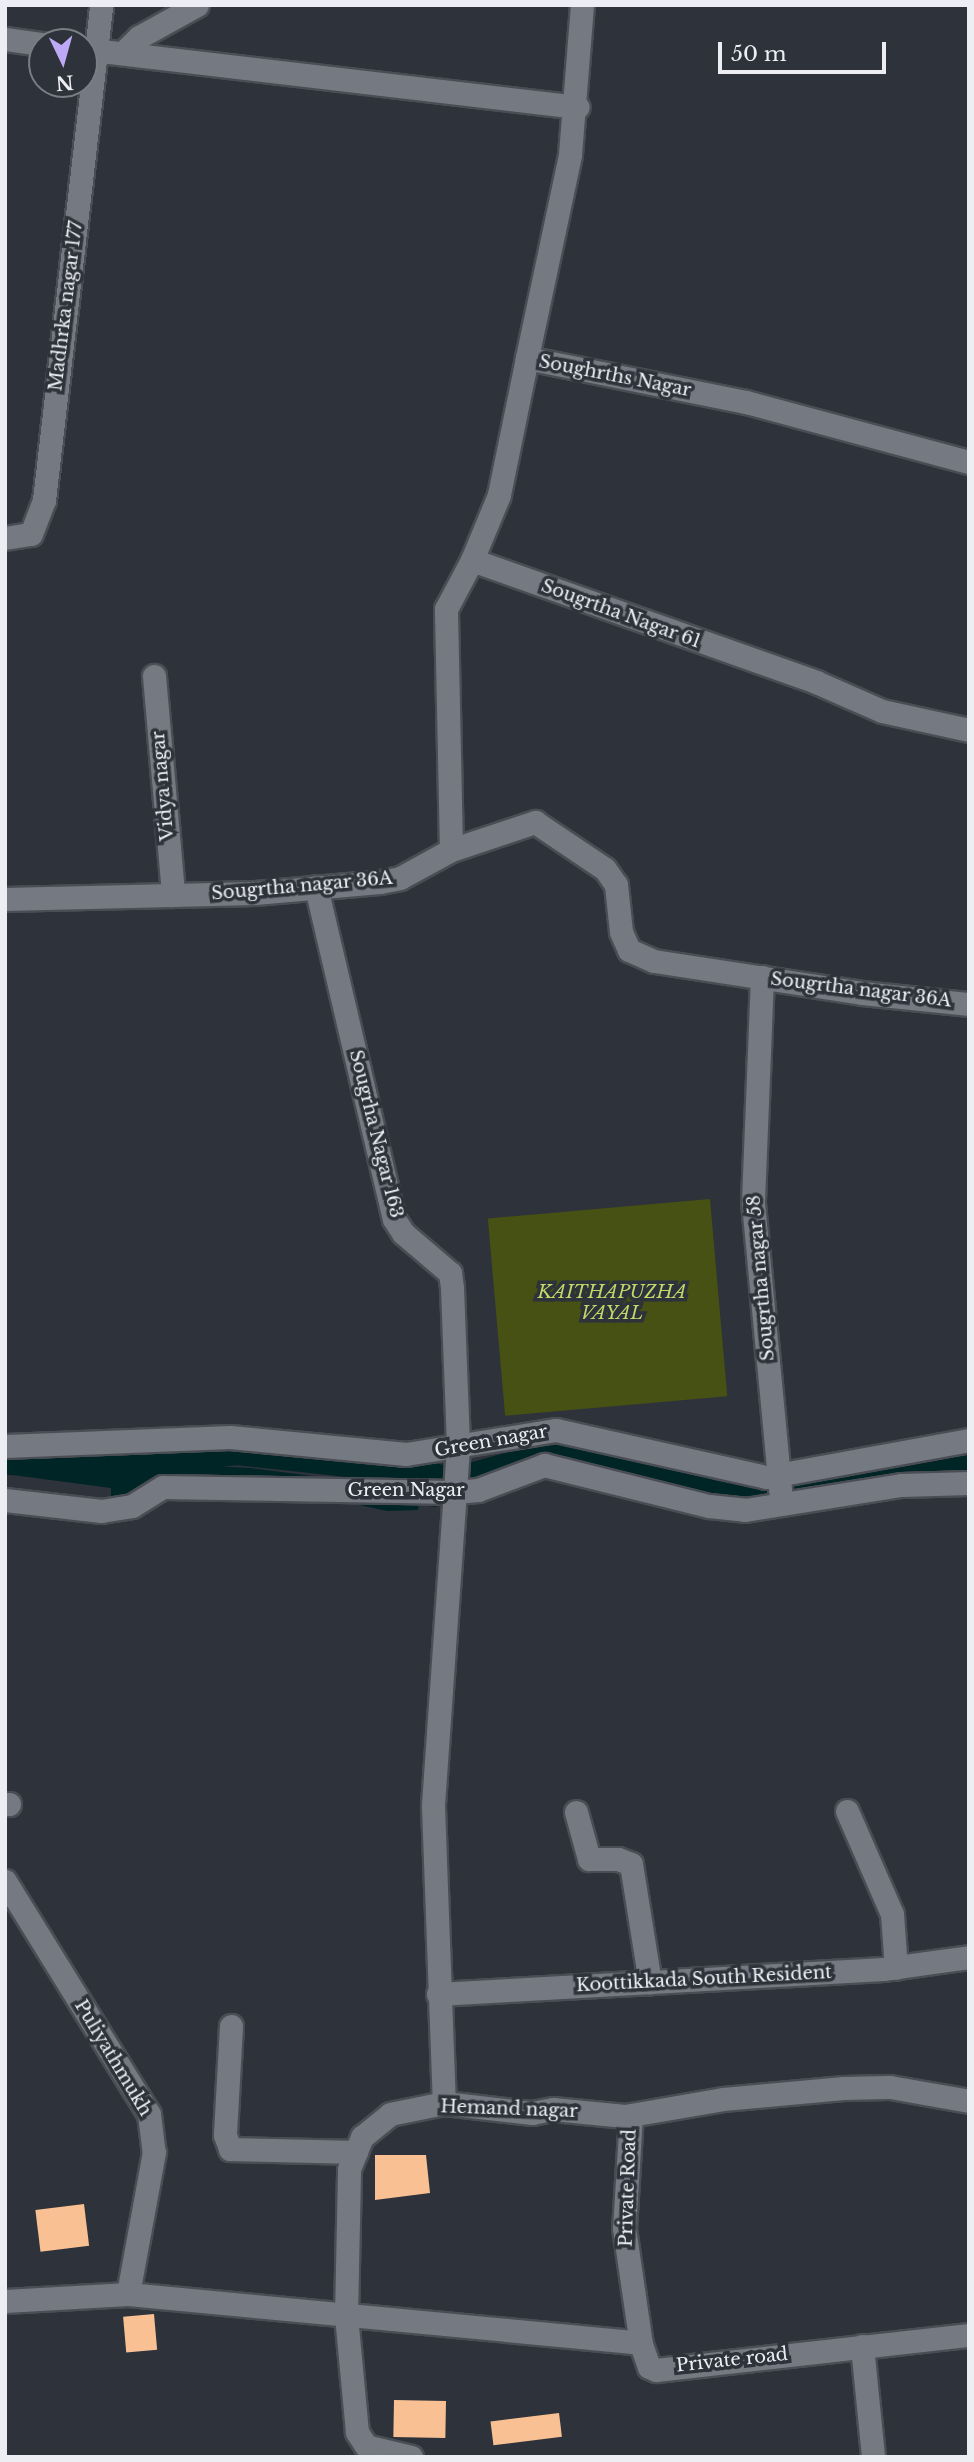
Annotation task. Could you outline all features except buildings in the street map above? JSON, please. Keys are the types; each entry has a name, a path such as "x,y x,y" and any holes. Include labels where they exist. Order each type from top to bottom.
{"street":[{"path":"95,28 101,5"},
{"path":"123,53 139,37 197,5"},
{"name":"Soughrths Nagar","path":"582,5 578,107 553,249 527,358 746,402 969,462"},
{"path":"5,39 28,42"},
{"path":"98,51 578,107"},
{"name":"Madhrka nagar 177","path":"5,538 31,534 44,500 85,98"},
{"path":"451,850 446,609 472,559 499,495 527,358"},
{"name":"Sougrtha Nagar 61","path":"472,559 816,682 882,711 969,730"},
{"name":"Vidya nagar","path":"154,676 173,895"},
{"name":"Sougrtha nagar 36A","path":"5,899 173,895 316,887 400,878 451,850 535,822 605,870 615,886 621,932 629,950 654,961 969,1004"},
{"name":"Sougrha Nagar 163","path":"316,887 394,1219 403,1234 450,1273 458,1447 433,1806 444,2103"},
{"name":"Sougrtha nagar 58","path":"762,977 753,1203 779,1485"},
{"name":"Green nagar","path":"5,1447 230,1437 406,1454 556,1430 779,1485 969,1440"},
{"name":"Green Nagar","path":"5,1500 101,1511 132,1506 163,1488 455,1492 478,1490 544,1465 709,1506 745,1510 901,1485 969,1483"},
{"path":"847,1811 892,1914 896,1968"},
{"path":"576,1812 589,1859 618,1859 631,1864 650,1982"},
{"name":"Puliyathmukh","path":"5,1881 149,2114 154,2152 128,2294"},
{"name":"Koottikkada South Resident","path":"438,1994 896,1968 969,1957"},
{"path":"231,2026 225,2135 230,2149 356,2152"},
{"name":"Hemand nagar","path":"346,2316 349,2169 362,2137 390,2114 444,2103 532,2113 553,2109 631,2115 723,2099 843,2088 890,2087 969,2101"},
{"name":"Private Road","path":"631,2115 624,2228 641,2344"},
{"path":"5,2301 128,2294 641,2344"},
{"path":"346,2316 356,2432 366,2446 411,2457"},
{"name":"Private road","path":"641,2344 649,2367 656,2370 969,2335"},
{"path":"862,2346 873,2457"}],"green space":[{"name":"KAITHAPUZHA VAYAL","path":"710,1199 727,1396 505,1416 488,1218"}],"shaded area":[{"path":"5,1459 71,1471 136,1474 191,1465 251,1468 438,1492 436,1507 419,1505 418,1510 387,1511 245,1480 111,1500 111,1488 5,1474"}],"waterway":[{"path":"473,1473 572,1446 715,1492 769,1496 969,1465"},
{"path":"5,1463 144,1464 236,1453 438,1475"}]}
